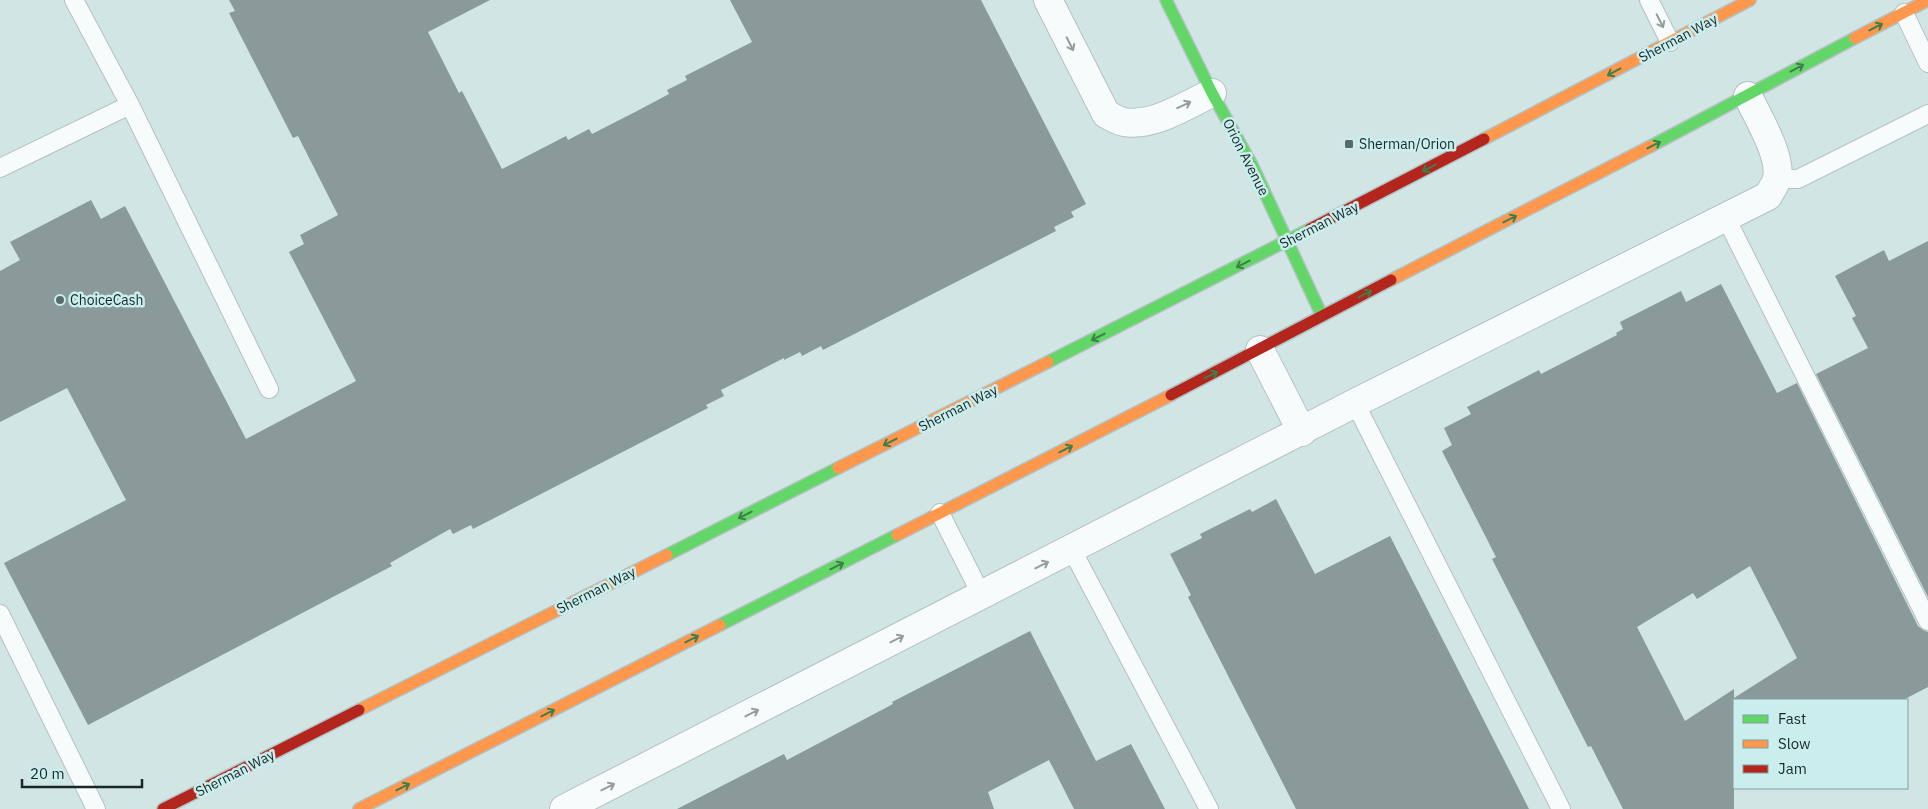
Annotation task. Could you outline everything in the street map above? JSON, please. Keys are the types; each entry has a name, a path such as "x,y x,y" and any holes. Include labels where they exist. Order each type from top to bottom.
{"main road":[{"name":"Orion Avenue","path":"1166,0 1212,92 1252,165 1286,242 1322,316"},
{"name":"Sherman Way","path":"162,809 1286,242 1750,0"},
{"path":"359,809 1260,350 1928,0"}],"street":[{"path":"1048,0 1106,114 1122,122 1138,123 1157,118 1212,92"},
{"path":"564,809 1302,432 1355,403 1768,196 1777,179 1778,166 1748,96"},
{"path":"1260,350 1302,432"}],"lane":[{"path":"74,0 130,105 269,389"},
{"path":"1649,0 1670,42"},
{"path":"1904,13 1928,63"},
{"path":"0,168 130,105"},
{"path":"1777,179 1798,179 1928,114"},
{"path":"1726,218 1928,621"},
{"path":"1355,403 1561,809"},
{"path":"940,513 982,596"},
{"path":"1072,550 1208,809"},
{"path":"0,614 96,809"}],"building":[{"path":"229,0 490,0 428,32 459,93 462,91 502,169 566,136 568,140 589,129 592,134 669,94 667,90 687,80 685,76 752,42 730,0 981,0 1086,204 1071,212 1074,217 1054,227 1056,231 823,350 821,346 802,356 800,352 784,360 784,358 721,390 724,396 706,405 708,408 473,529 471,525 453,534 450,529 390,563 392,566 88,725 4,563 126,500 67,388 0,422 0,271 20,260 10,242 91,200 101,219 125,206 246,439 356,381 289,252 304,244 300,235 338,215 298,136 293,138 229,13 235,11"},
{"path":"1928,241 1928,597 1816,374 1868,348 1852,318 1856,316 1835,276 1884,250 1889,261"},
{"path":"1721,284 1777,393 1797,383 1918,626 1928,632 1928,687 1905,699 1733,699 1734,809 1623,809 1591,746 1588,747 1492,559 1496,557 1442,451 1452,445 1444,428 1471,414 1467,407 1539,370 1541,374 1617,335 1616,333 1623,329 1620,322 1681,291 1686,302","holes":["1750,566 1797,658 1734,698 1734,689 1685,721 1637,627 1693,593 1697,599"]},
{"path":"1276,499 1315,574 1390,536 1529,809 1296,809 1188,597 1191,595 1170,554 1202,538 1200,534 1250,509 1252,512"},
{"path":"1030,631 1096,761 1131,744 1165,809 1074,809 1049,760 988,792 994,809 677,809 784,754 787,760 893,704 892,702"}],"traffic: fast":[{"path":"1166,0 1212,93 1252,165 1322,316"},
{"path":"1651,146 1855,38"},
{"path":"1048,362 1310,229"},
{"path":"667,555 838,468"},
{"path":"720,625 897,535"}],"traffic: slow":[{"path":"1484,139 1750,0"},
{"path":"1855,38 1928,0"},
{"path":"1391,280 1651,146"},
{"path":"838,468 1048,362"},
{"path":"897,535 1171,395"},
{"path":"359,710 667,555"},
{"path":"359,809 720,625"}],"traffic: jam":[{"path":"1310,229 1484,139"},
{"path":"1171,395 1391,280"},
{"path":"163,809 359,710"}],"place":[{"name":"Sherman/Orion","path":"1349,144"},
{"name":"ChoiceCash","path":"60,300"}]}
